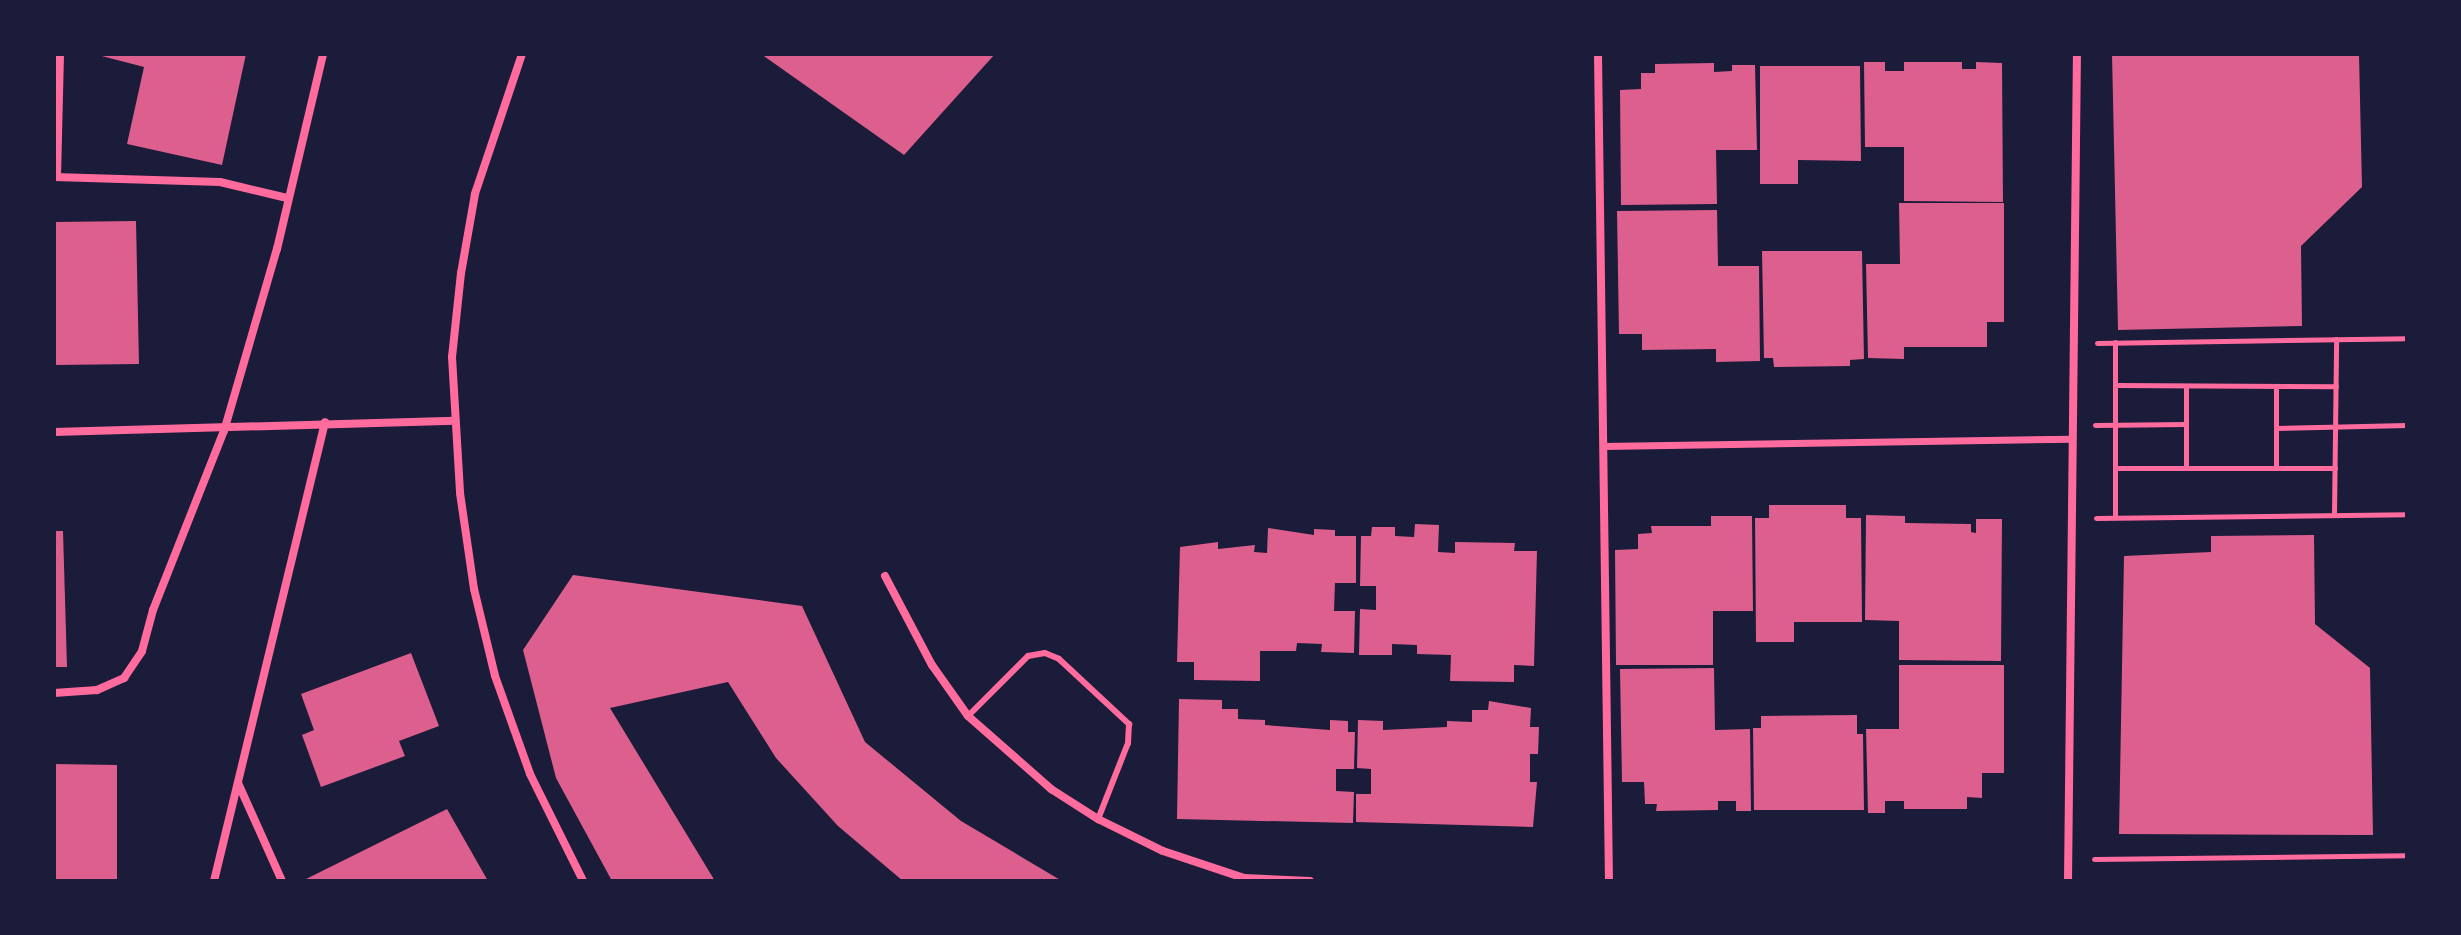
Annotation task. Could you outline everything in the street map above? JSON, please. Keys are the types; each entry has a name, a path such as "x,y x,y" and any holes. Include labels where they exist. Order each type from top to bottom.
{"street":[{"path":"60,54 56,177 220,182 287,198"},
{"path":"54,693 97,690 124,678 142,651 153,610 224,431 323,54"},
{"path":"522,54 475,194 452,357 455,421 474,589 495,676 530,774 583,881"},
{"path":"1598,54 1609,881"},
{"path":"2068,881 2077,54"},
{"path":"54,432 224,431 325,422 455,421"},
{"path":"214,881 325,422"},
{"path":"1603,446 2071,439"},
{"path":"885,576 932,665 968,716 1007,754 1098,819 1163,851 1244,878 1310,881"},
{"path":"238,783 282,881"}],"lane":[{"path":"968,716 1028,656 1045,653 1059,659 1129,724 1128,743 1098,819"}],"path":[{"path":"2072,343 2407,338"},
{"path":"2334,515 2336,339"},
{"path":"2115,342 2115,518"},
{"path":"2115,385 2336,386"},
{"path":"2186,386 2186,468"},
{"path":"2276,386 2276,468"},
{"path":"2072,425 2186,424"},
{"path":"2276,428 2407,425"},
{"path":"2116,468 2335,468"},
{"path":"2071,518 2407,514"},
{"path":"2069,859 2407,855"}],"building":[{"path":"94,54 246,54 222,165 127,144 144,67"},
{"path":"761,54 995,54 904,155"},
{"path":"2112,54 2359,54 2362,187 2301,246 2302,326 2118,330"},
{"path":"1864,62 1885,62 1885,71 1904,71 1904,62 1962,62 1962,69 1976,69 1976,62 2002,63 2003,202 1904,201 1904,147 1865,147"},
{"path":"1714,63 1714,72 1732,71 1732,65 1755,65 1757,150 1716,150 1717,204 1621,205 1620,90 1641,89 1641,73 1655,73 1655,64"},
{"path":"1760,66 1860,66 1861,161 1798,160 1798,184 1760,184"},
{"path":"1899,203 2004,203 2004,322 1987,322 1987,347 1904,347 1904,359 1868,358 1866,264 1900,264"},
{"path":"1717,210 1718,266 1759,266 1760,361 1716,362 1716,349 1642,350 1642,334 1619,334 1617,211"},
{"path":"136,221 139,364 54,365 54,222"},
{"path":"1762,251 1862,251 1864,359 1850,360 1850,366 1774,367 1773,358 1764,358"},
{"path":"1769,505 1846,505 1846,518 1861,518 1862,622 1794,622 1794,642 1756,642 1755,518 1769,518"},
{"path":"1866,515 1905,516 1905,523 1971,524 1971,532 1976,533 1976,519 2002,519 2001,661 1899,660 1899,621 1865,620"},
{"path":"1711,516 1752,516 1753,611 1713,611 1713,665 1616,665 1615,550 1638,549 1638,534 1652,533 1651,526 1711,526"},
{"path":"1415,524 1439,525 1438,552 1455,553 1455,542 1515,543 1514,551 1537,551 1534,666 1514,665 1514,682 1450,681 1451,655 1417,654 1417,645 1392,644 1392,655 1359,655 1360,609 1376,610 1376,586 1360,586 1361,536 1371,536 1372,527 1395,527 1395,536 1414,537"},
{"path":"1268,528 1314,535 1314,529 1335,530 1335,536 1356,536 1356,583 1335,583 1334,611 1355,611 1354,653 1321,652 1322,644 1297,643 1296,651 1260,651 1260,681 1194,680 1194,662 1177,662 1180,547 1218,542 1218,549 1255,545 1254,552 1267,553"},
{"path":"54,531 63,531 67,667 54,667"},
{"path":"2314,535 2315,624 2370,668 2373,835 2119,834 2124,556 2211,552 2211,536"},
{"path":"573,575 802,606 865,742 961,821 1062,881 903,881 838,826 776,758 728,682 610,708 715,881 612,881 556,778 523,650"},
{"path":"411,653 439,726 399,741 405,756 321,787 302,735 314,730 301,694"},
{"path":"1899,665 2004,665 2004,773 1982,773 1982,798 1967,797 1967,809 1904,809 1904,801 1885,801 1885,813 1868,813 1866,729 1899,729"},
{"path":"1714,668 1715,730 1750,729 1751,811 1736,811 1736,801 1718,801 1718,810 1656,811 1657,804 1645,804 1644,782 1622,782 1620,669"},
{"path":"1179,699 1222,700 1222,709 1238,709 1238,719 1265,720 1265,725 1330,730 1330,720 1348,721 1348,732 1355,732 1354,769 1336,769 1336,791 1354,792 1353,823 1177,819"},
{"path":"1489,701 1531,708 1530,727 1539,727 1538,754 1530,754 1530,782 1537,782 1533,827 1356,822 1356,794 1371,794 1371,769 1357,768 1358,720 1383,721 1383,730 1447,727 1447,721 1472,722 1472,710 1488,710"},
{"path":"1857,715 1857,734 1863,734 1864,810 1754,810 1753,728 1761,728 1761,716"},
{"path":"54,764 117,765 117,881 54,881"},
{"path":"447,809 488,881 302,881"}]}
